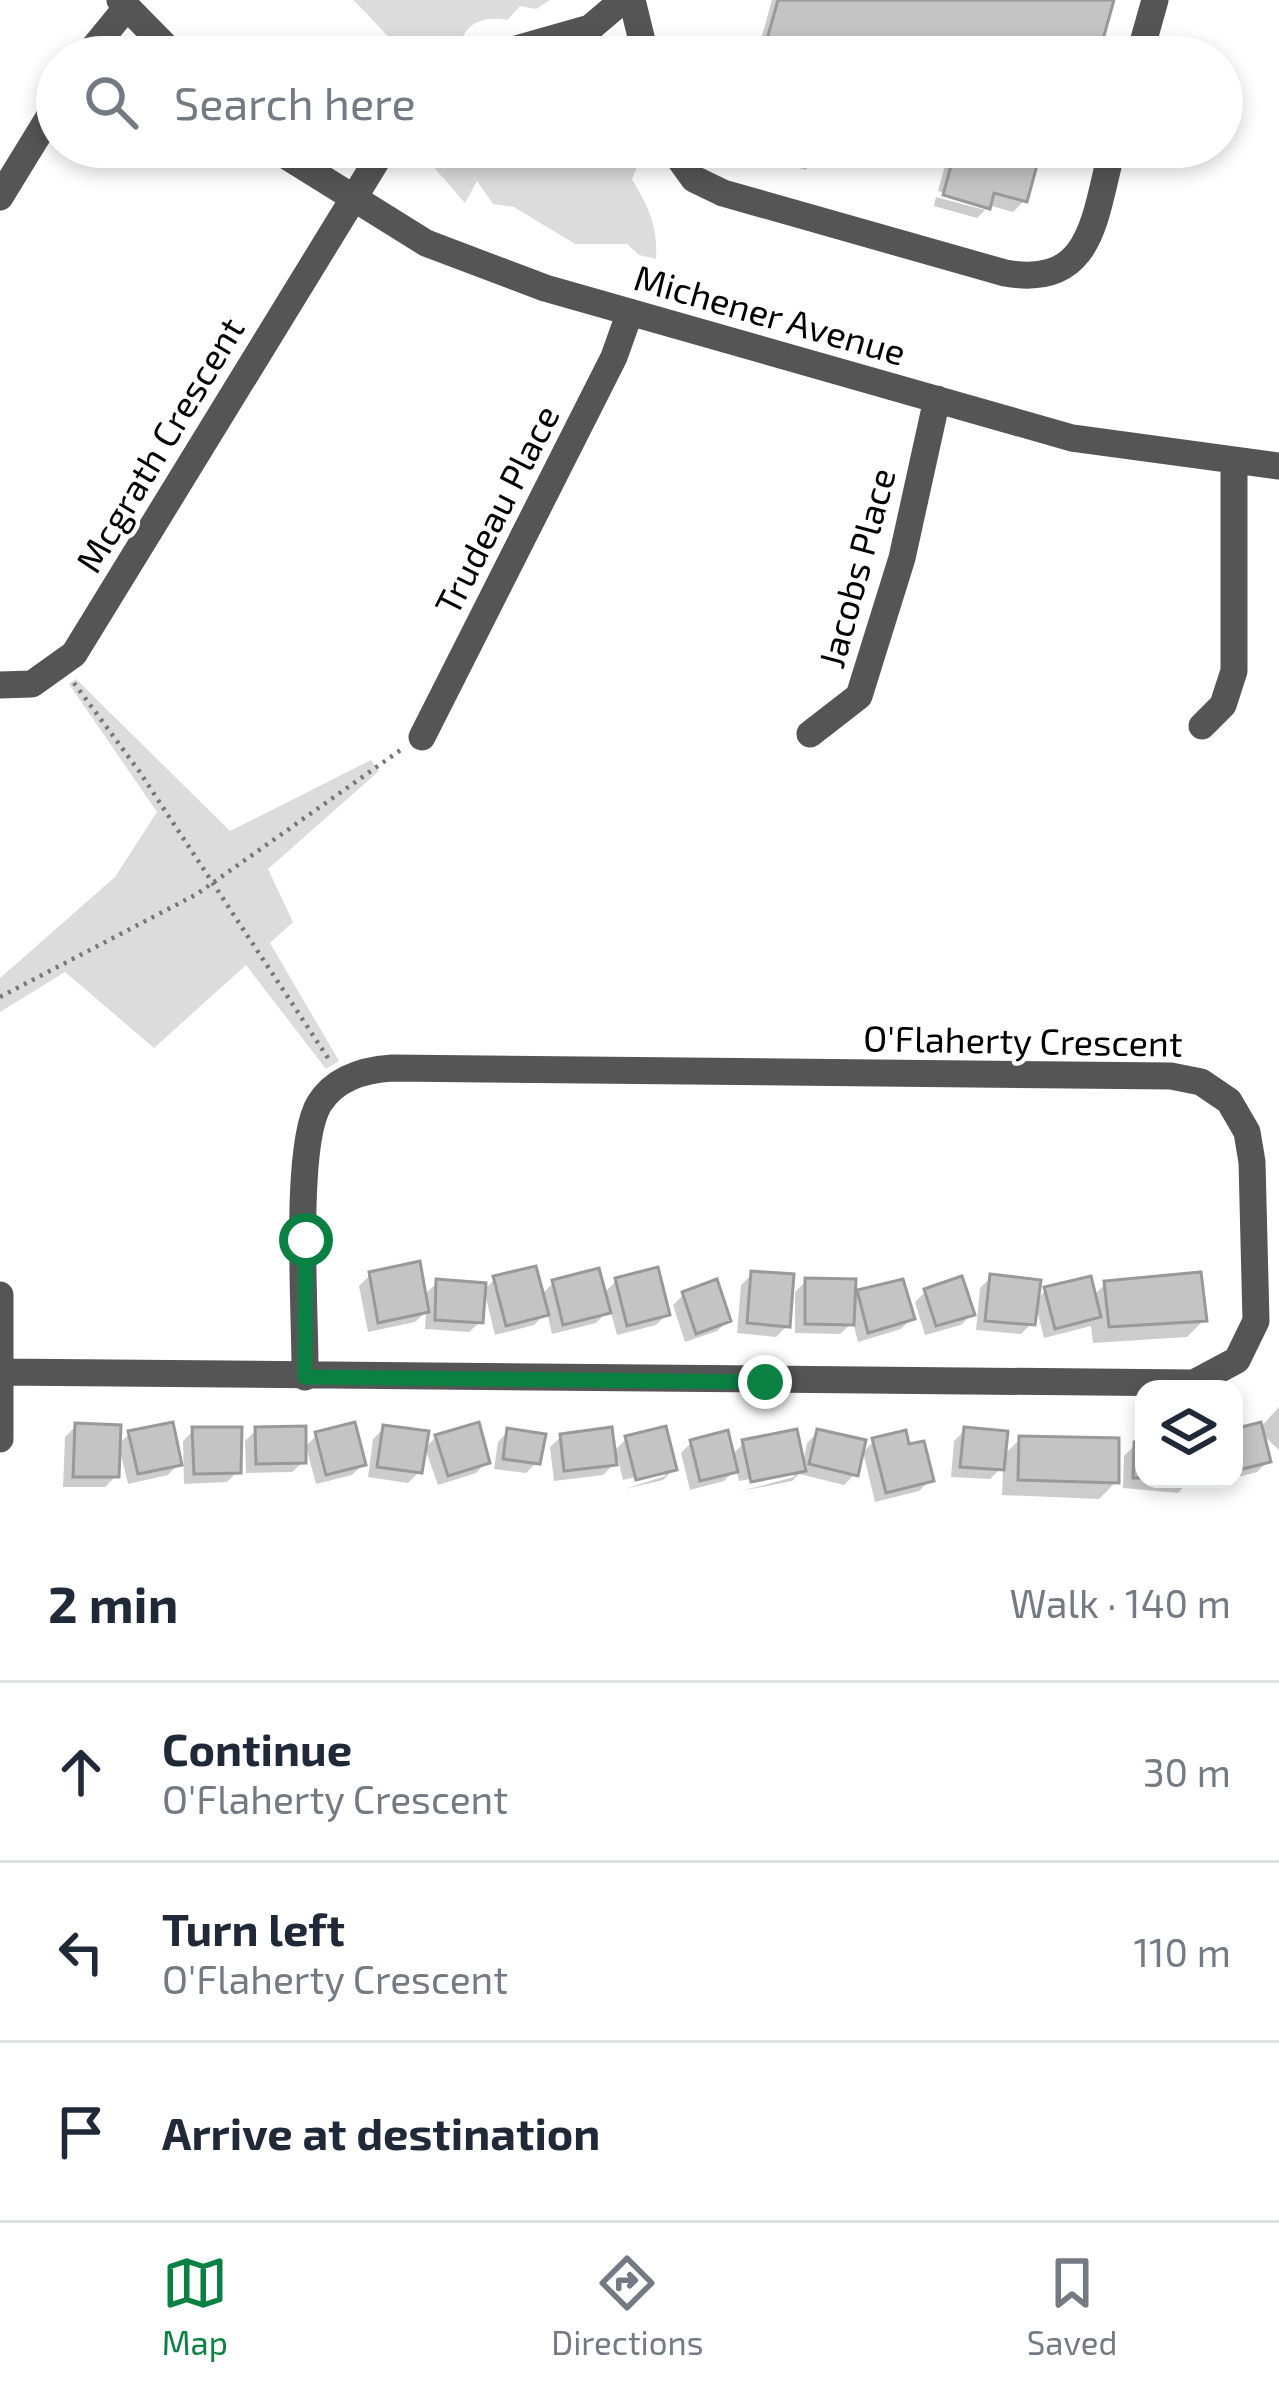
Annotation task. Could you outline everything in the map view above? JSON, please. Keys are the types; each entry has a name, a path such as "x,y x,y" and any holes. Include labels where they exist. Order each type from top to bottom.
{"street":[{"path":"562,36 590,28 622,0"},
{"path":"632,0 641,36"},
{"path":"1145,36 1155,0"},
{"path":"101,36 124,4 155,36"},
{"path":"0,197 36,138"},
{"name":"Michener Avenue","path":"303,168 351,201 471,262 630,312 1086,441 1279,466"},
{"name":"Mcgrath Crescent","path":"62,667 84,639 372,168"},
{"path":"687,168 694,178 724,193 1005,273 1035,277 1065,270 1082,248 1107,168"},
{"name":"Trudeau Place","path":"422,737 614,357 630,312"},
{"name":"Jacobs Place","path":"810,734 859,697 902,558 938,399"},
{"path":"1202,726 1223,705 1234,671 1234,462"},
{"path":"0,685 32,684 62,667"},
{"name":"O'Flaherty Crescent","path":"1,1372 1178,1386 1210,1378 1237,1360 1256,1321 1247,1132 1229,1101 1202,1082 1171,1076 416,1069 374,1070 342,1082"},
{"path":"305,1377 308,1135 319,1105 342,1082"},
{"path":"0,1295 0,1439"}],"path":[{"path":"62,667 213,881 342,1082"},
{"path":"0,997 213,881 422,737"}],"shaded area":[{"path":"353,0 550,0 536,9 520,6 507,20 476,23 464,36 388,36"},
{"path":"434,168 637,168 632,179 651,216 656,259 639,255 627,244 575,244 514,207 493,204 477,181 465,203"},
{"path":"76,679 230,831 371,760 379,771 268,869 293,922 270,943 339,1061 326,1069 246,965 154,1048 65,972 0,1012 0,978 115,877 157,812 69,684"}],"building":[{"path":"778,0 1114,0 1104,36 768,36"},
{"path":"950,168 1036,168 1027,202 994,193 990,209 943,195"},
{"path":"420,1261 429,1312 378,1323 369,1272"},
{"path":"536,1266 549,1315 506,1326 493,1276"},
{"path":"658,1267 670,1315 627,1326 615,1278"},
{"path":"599,1268 611,1313 563,1325 552,1280"},
{"path":"751,1271 794,1274 790,1327 747,1323"},
{"path":"1201,1272 1207,1321 1109,1327 1104,1281"},
{"path":"990,1274 1041,1280 1035,1325 985,1321"},
{"path":"962,1276 975,1315 936,1326 924,1289"},
{"path":"1091,1276 1101,1317 1055,1329 1044,1287"},
{"path":"805,1278 856,1279 854,1325 805,1324"},
{"path":"436,1279 486,1283 483,1323 435,1320"},
{"path":"717,1279 731,1321 696,1334 682,1292"},
{"path":"903,1279 915,1319 868,1333 857,1290"},
{"path":"173,1422 182,1465 138,1474 128,1431"},
{"path":"355,1422 366,1465 326,1475 315,1432"},
{"path":"479,1422 490,1463 448,1476 435,1435"},
{"path":"1261,1422 1271,1462 1243,1469 1243,1427"},
{"path":"75,1423 121,1425 119,1477 73,1477"},
{"path":"383,1425 429,1431 422,1473 377,1467"},
{"path":"306,1426 306,1463 256,1464 255,1427"},
{"path":"666,1426 677,1470 636,1480 625,1436"},
{"path":"192,1427 242,1427 241,1473 194,1474"},
{"path":"612,1427 617,1465 564,1471 560,1434"},
{"path":"964,1427 1008,1431 1004,1470 960,1467"},
{"path":"507,1428 546,1434 540,1464 503,1459"},
{"path":"797,1429 806,1471 751,1482 742,1440"},
{"path":"817,1429 866,1440 858,1476 809,1464"},
{"path":"728,1430 738,1472 700,1481 690,1440"},
{"path":"906,1430 909,1444 924,1441 934,1481 886,1493 872,1438"},
{"path":"1019,1436 1119,1438 1119,1483 1018,1480"}],"route":[{"path":"306,1240 305,1377 765,1382"}]}
